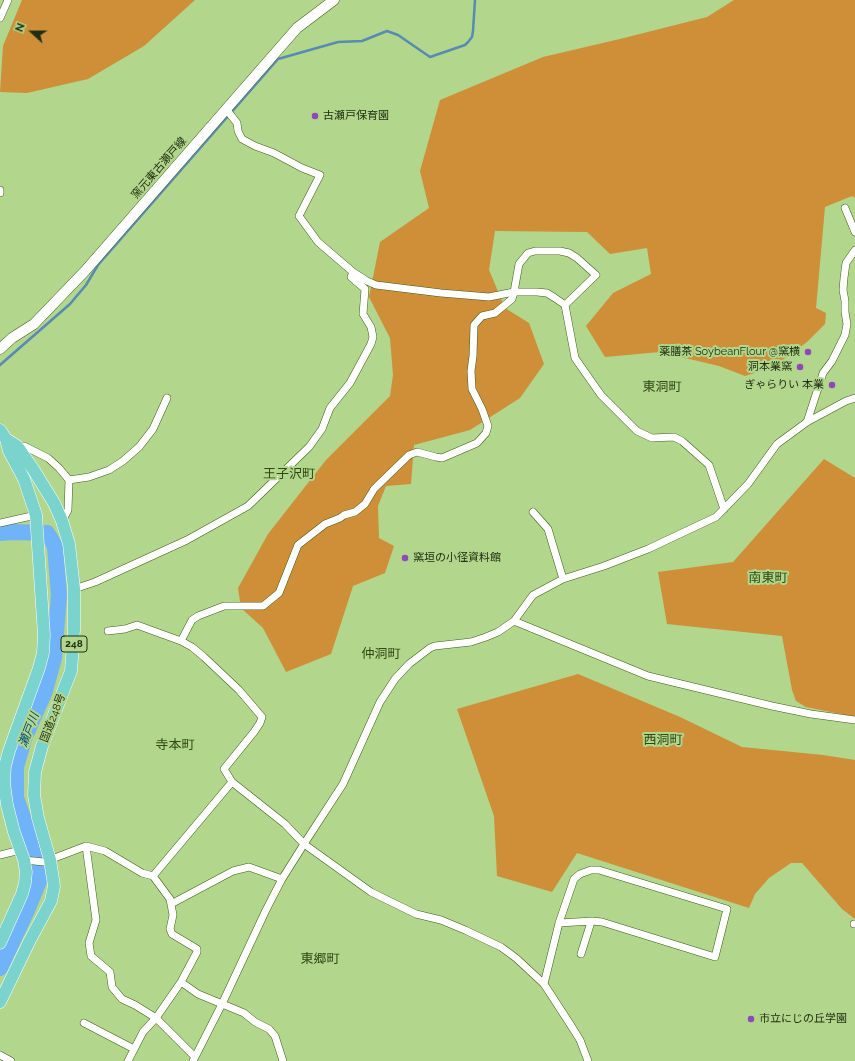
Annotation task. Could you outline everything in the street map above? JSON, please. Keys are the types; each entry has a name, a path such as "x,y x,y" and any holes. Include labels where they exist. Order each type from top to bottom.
{"highway":[{"name":"国道248号","path":"0,1002 51,901 54,886 47,861 34,795 35,772 42,746 70,671 73,652 74,589 69,544 62,521 54,503 8,439"},
{"path":"0,943 22,894 26,877 24,857 14,832 7,805 4,782 5,766 43,653 44,635 36,519 24,479 9,451 8,439"}],"main road":[{"name":"窯元東古瀬戸線","path":"0,349 12,338 34,324 85,271 297,28 334,0"}],"street":[{"path":"0,18 8,0"},
{"path":"226,110 237,123 242,139 320,175 299,216 318,242 353,272 367,281 376,285 489,297 514,292 547,293 565,305 575,358 601,395 637,431 652,438 674,437 682,441 709,465 724,509"},
{"path":"845,208 855,232"},
{"path":"807,422 823,373 832,361 845,335 847,324 844,312 844,278 846,264 855,250"},
{"path":"181,641 190,624 198,616 224,606 263,606 279,593 298,545 325,524 344,515 356,512 365,504 374,489 410,455 418,452 442,458 477,443 486,433 488,426 482,408 472,389 471,371 474,325 482,316 495,313 512,299 519,264 528,253 535,251 560,251 569,253 596,275 565,305"},
{"path":"74,589 95,582 187,540 248,506 309,447 322,429 330,408 350,383 371,344 373,336 371,327 363,314 365,289 351,277 353,272"},
{"path":"69,480 89,477 109,470 123,461 139,447 153,430 166,398"},
{"path":"86,846 96,920 89,943 91,956 110,972 112,987 122,999 156,1018 194,1059 282,879 344,784 380,702 395,679 409,664 430,648 435,646 471,642 486,637 514,621 533,594 563,579 604,566 648,549 716,518 748,484 777,444 807,422 846,400 855,398"},
{"path":"8,439 48,458 69,480 68,510 62,521"},
{"path":"533,512 548,529 563,579"},
{"path":"0,523 36,519"},
{"path":"514,621 648,676 772,706 811,714 855,720"},
{"path":"108,631 125,629 137,625 181,641 192,647 204,657 239,690 262,717 254,732 224,769 232,782 285,824 304,844 371,892 416,914 441,920 501,947 516,958 544,984 580,1040 588,1061"},
{"path":"154,876 232,782"},
{"path":"0,855 47,861 86,846 106,851 142,873 154,876 170,899 173,915 170,930 172,934 197,949 197,952 181,982 156,1018 143,1032 128,1061"},
{"path":"171,904 233,871 250,867 282,879"},
{"path":"544,984 559,923 574,879 580,874 591,870 599,870 727,909 715,957 602,922 559,923"},
{"path":"580,954 591,922"},
{"path":"181,982 198,994 244,1013 255,1022 269,1029 275,1036 283,1061"},
{"path":"84,1023 134,1050"},
{"path":"0,1055 11,1061"}],"shaded area":[{"path":"22,0 195,0 144,46 88,79 27,93 0,92 3,46"},
{"path":"734,0 855,0 855,198 852,196 825,207 816,308 826,313 825,324 807,342 773,367 745,376 719,366 660,352 605,357 586,326 613,293 651,274 647,248 610,254 587,232 495,231 489,270 505,308 529,323 544,364 520,398 470,430 414,445 411,484 386,486 378,506 379,538 394,546 385,573 353,586 331,654 286,672 263,628 241,608 238,588 268,534 326,460 390,396 393,375 390,338 369,297 380,242 429,208 420,171 440,100 543,57 707,17"},
{"path":"824,459 855,478 855,717 806,707 796,701 792,690 782,636 667,624 658,572 733,562"},
{"path":"578,674 680,717 742,747 823,755 855,760 855,919 842,909 802,863 791,863 769,878 755,894 749,908 577,853 552,892 497,876 494,816 457,709"}],"waterway":[{"path":"0,365 70,304 86,285 98,265 278,59 338,42 362,41 387,31 398,35 430,57 465,45 472,37 475,0"},
{"name":"瀬戸川","path":"0,533 47,533 55,546 59,595 54,658 45,691 24,739 16,767 16,798 30,837 39,881 0,968"}],"place":[{"name":"古瀬戸保育園","path":"315,116"},
{"name":"薬膳茶 SoybeanFlour @窯横","path":"808,352"},
{"name":"洞本業窯","path":"800,367"},
{"name":"ぎゃらりい 本業","path":"832,385"},
{"name":"窯垣の小径資料館","path":"405,558"},
{"name":"市立にじの丘学園","path":"751,1019"}],"district":[{"name":"東洞町","path":"662,387"},
{"name":"王子沢町","path":"289,474"},
{"name":"南東町","path":"768,578"},
{"name":"仲洞町","path":"381,654"},
{"name":"西洞町","path":"663,740"},
{"name":"寺本町","path":"175,745"},
{"name":"東郷町","path":"320,959"}]}
